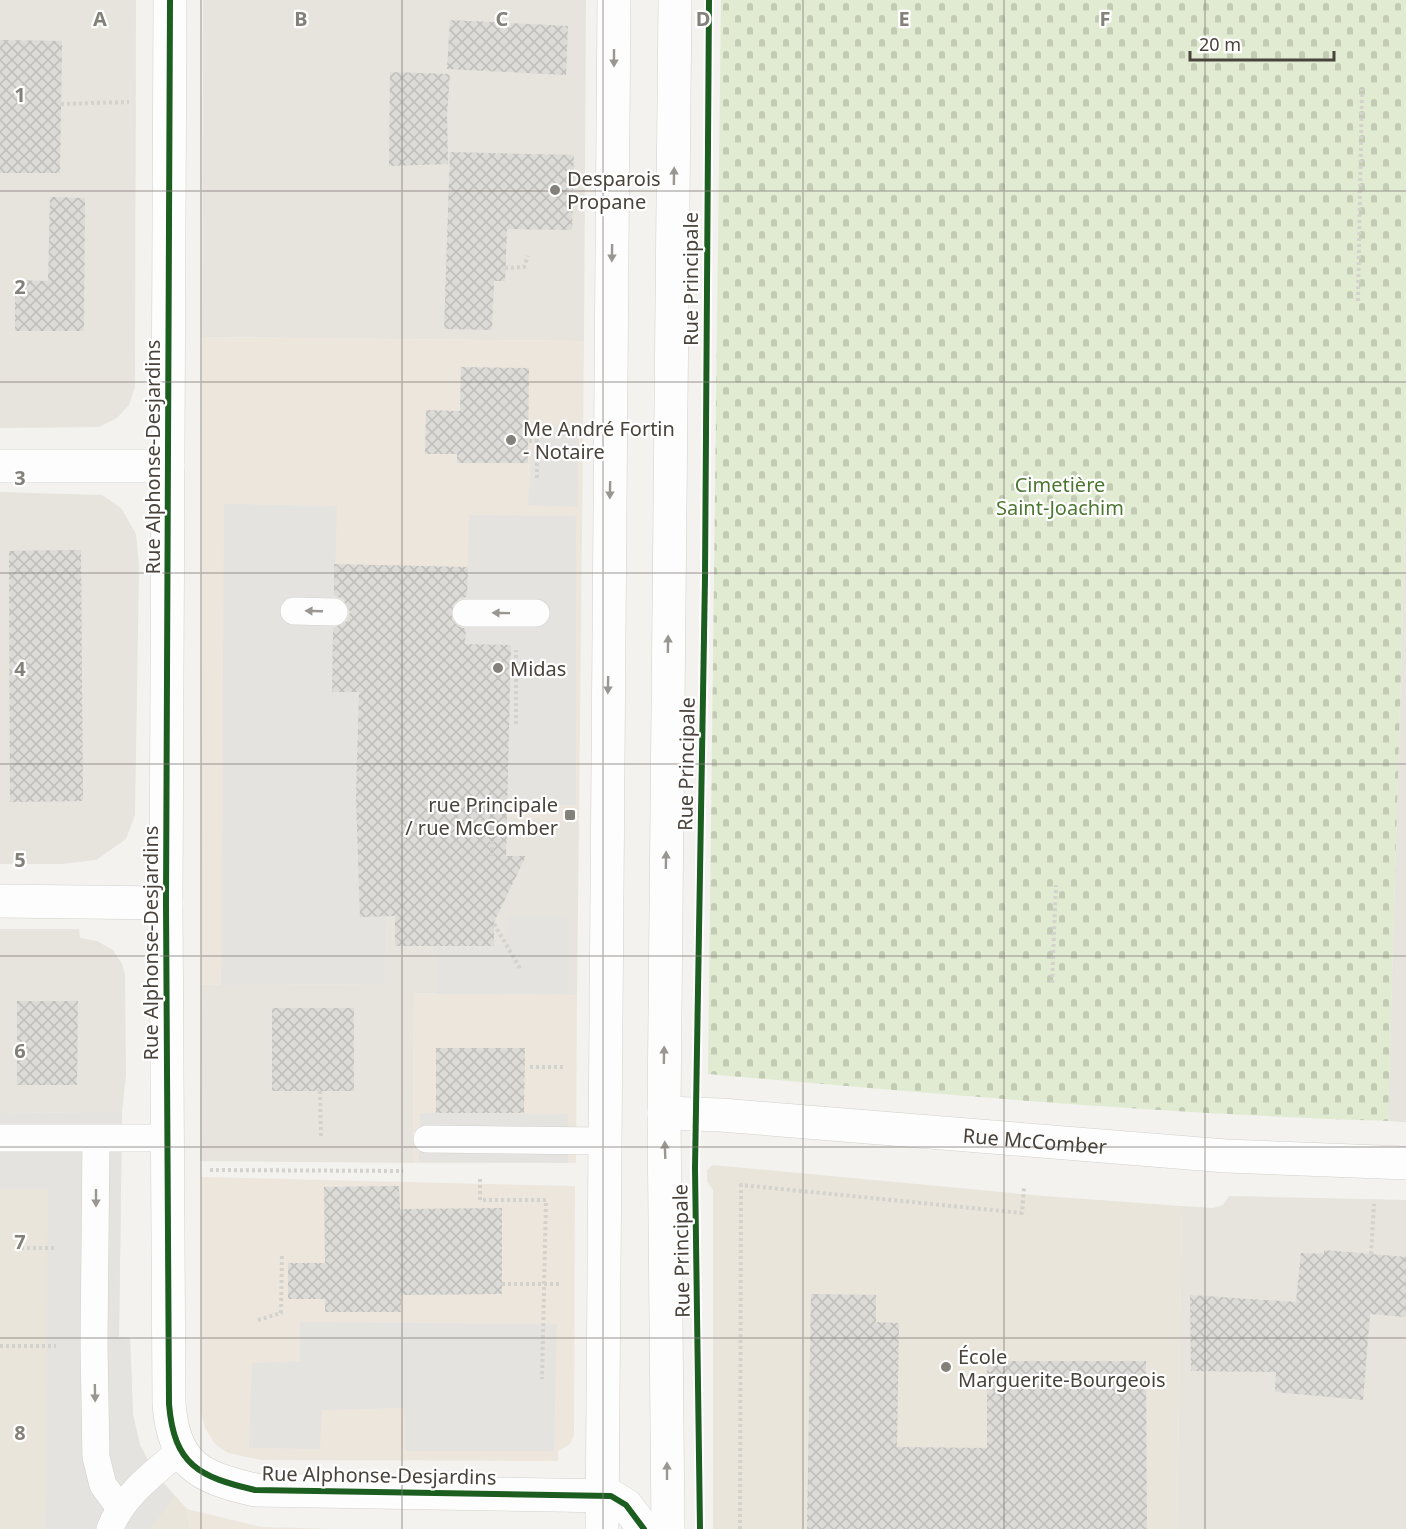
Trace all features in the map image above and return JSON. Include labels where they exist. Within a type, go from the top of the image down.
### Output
[{"type":"street","name":"Rue Alphonse-Desjardins","points":[[170,0],[166,903],[171,1425],[180,1451],[202,1473],[255,1490],[602,1496]]},
{"type":"street","points":[[602,1529],[603,1141],[614,0]]},
{"type":"street","name":"Rue Principale","points":[[668,1529],[664,1113],[675,0]]},
{"type":"street","points":[[0,466],[168,466]]},
{"type":"street","points":[[0,901],[166,903]]},
{"type":"street","name":"Rue McComber","points":[[664,1113],[1238,1157],[1406,1163]]},
{"type":"street","points":[[602,1496],[618,1499],[626,1504],[644,1529]]},
{"type":"lane","points":[[294,611],[334,612]]},
{"type":"lane","points":[[466,612],[536,613]]},
{"type":"lane","points":[[0,1138],[167,1138]]},
{"type":"lane","points":[[96,1139],[94,1346],[96,1457],[115,1519]]},
{"type":"lane","points":[[427,1139],[603,1141]]},
{"type":"lane","points":[[115,1519],[154,1473],[180,1451]]},
{"type":"path","points":[[1358,301],[1362,88]]},
{"type":"path","points":[[61,104],[170,101]]},
{"type":"path","points":[[505,268],[524,267],[528,256]]},
{"type":"path","points":[[529,441],[537,441],[537,481]]},
{"type":"path","points":[[516,724],[517,645]]},
{"type":"path","points":[[510,668],[516,669]]},
{"type":"path","points":[[492,834],[492,856]]},
{"type":"path","points":[[1052,983],[1056,885]]},
{"type":"path","points":[[494,924],[521,970]]},
{"type":"path","points":[[531,1067],[572,1066]]},
{"type":"path","points":[[320,1091],[321,1138]]},
{"type":"path","points":[[203,1170],[411,1171]]},
{"type":"path","points":[[480,1172],[480,1200],[546,1200],[542,1379]]},
{"type":"path","points":[[740,1529],[741,1185],[1022,1213],[1024,1188]]},
{"type":"path","points":[[1371,1254],[1374,1199]]},
{"type":"path","points":[[21,1248],[48,1248]]},
{"type":"path","points":[[258,1320],[281,1313],[282,1255]]},
{"type":"path","points":[[281,1281],[288,1281]]},
{"type":"path","points":[[502,1284],[544,1283]]},
{"type":"path","points":[[0,1346],[45,1346]]},
{"type":"shaded area","points":[[0,0],[136,0],[135,387],[129,405],[117,418],[99,427],[0,428]]},
{"type":"shaded area","points":[[203,0],[586,0],[584,341],[202,337]]},
{"type":"shaded area","points":[[202,337],[584,341],[579,821],[390,814],[385,984],[201,985]]},
{"type":"shaded area","points":[[578,426],[578,507],[528,505],[533,428]]},
{"type":"shaded area","points":[[0,492],[102,495],[121,508],[136,534],[139,566],[135,815],[126,839],[96,860],[61,864],[0,864]]},
{"type":"shaded area","points":[[1406,497],[1406,1122],[1388,1121]]},
{"type":"shaded area","points":[[224,504],[337,506],[332,691],[359,692],[356,813],[390,814],[385,984],[221,985]]},
{"type":"shaded area","points":[[469,515],[576,516],[576,805],[507,805],[511,645],[466,644]]},
{"type":"shaded area","points":[[506,816],[579,821],[577,995],[414,993],[413,1163],[200,1161],[201,985],[385,984],[390,827]]},
{"type":"shaded area","points":[[508,916],[567,916],[568,994],[436,994],[436,946],[506,945]]},
{"type":"shaded area","points":[[0,929],[79,929],[80,938],[97,941],[113,950],[125,974],[126,1075],[122,1112],[0,1113]]},
{"type":"shaded area","points":[[414,993],[577,995],[576,1163],[413,1163]]},
{"type":"shaded area","points":[[122,1112],[119,1337],[130,1338],[133,1415],[140,1445],[154,1472],[187,1509],[190,1529],[0,1529],[0,1113]]},
{"type":"shaded area","points":[[122,1112],[119,1337],[130,1338],[133,1415],[140,1445],[154,1472],[175,1497],[149,1529],[45,1529],[48,1189],[0,1189],[0,1113]]},
{"type":"shaded area","points":[[420,1113],[568,1114],[568,1163],[419,1162]]},
{"type":"shaded area","name":"École Marguerite-Bourgeois","points":[[713,1165],[1044,1196],[1182,1206],[1177,1529],[713,1529],[713,1190],[707,1181],[707,1170]]},
{"type":"shaded area","points":[[201,1177],[575,1186],[574,1435],[570,1444],[558,1451],[558,1461],[261,1460],[228,1453],[215,1444],[205,1428],[201,1412]]},
{"type":"shaded area","points":[[1229,1196],[1406,1200],[1406,1529],[1177,1529],[1182,1206],[1213,1208],[1223,1205]]},
{"type":"shaded area","points":[[300,1322],[557,1324],[554,1451],[405,1451],[404,1408],[322,1410],[320,1449],[249,1448],[252,1363],[300,1361]]},
{"type":"shaded area","points":[[187,1509],[261,1527],[339,1529],[190,1529]]},
{"type":"green space","name":"Cimetière Saint-Joachim","points":[[721,0],[1406,0],[1406,497],[1388,1121],[1218,1114],[963,1096],[708,1074]]},
{"type":"building","points":[[450,20],[568,26],[566,75],[447,69]]},
{"type":"building","points":[[0,40],[62,41],[60,173],[0,173]]},
{"type":"building","points":[[390,72],[450,74],[447,115],[448,164],[389,166]]},
{"type":"building","points":[[450,152],[574,155],[572,230],[507,229],[505,281],[494,281],[492,330],[444,329]]},
{"type":"building","points":[[50,197],[85,198],[84,331],[15,331],[15,280],[48,281]]},
{"type":"building","points":[[461,367],[529,368],[528,463],[457,463],[457,454],[425,454],[426,410],[460,411]]},
{"type":"building","points":[[81,550],[83,801],[10,802],[9,551]]},
{"type":"building","points":[[334,564],[468,567],[467,597],[459,599],[453,605],[452,620],[458,626],[466,629],[465,644],[511,645],[506,856],[526,856],[494,922],[494,946],[395,946],[395,916],[360,917],[356,797],[359,692],[332,692],[333,628],[347,621],[350,612],[343,599],[334,596]]},
{"type":"building","points":[[17,1001],[78,1001],[77,1085],[17,1085]]},
{"type":"building","points":[[272,1008],[354,1008],[354,1091],[272,1091]]},
{"type":"building","points":[[436,1048],[525,1048],[524,1113],[436,1113]]},
{"type":"building","points":[[399,1186],[400,1209],[502,1208],[502,1294],[401,1295],[401,1312],[325,1312],[325,1299],[288,1299],[288,1263],[325,1263],[324,1187]]},
{"type":"building","points":[[1324,1250],[1406,1257],[1406,1317],[1370,1314],[1363,1400],[1275,1392],[1276,1372],[1191,1371],[1190,1295],[1296,1302],[1301,1253],[1324,1254]]},
{"type":"building","points":[[811,1294],[876,1295],[876,1322],[899,1323],[897,1447],[987,1448],[987,1361],[1146,1361],[1147,1529],[807,1529]]},
{"type":"cycle path","points":[[170,0],[166,903],[169,1404],[172,1425],[184,1455],[193,1465],[219,1480],[255,1490],[611,1496],[626,1505],[644,1529]]},
{"type":"cycle path","points":[[700,1529],[695,1168],[705,577],[709,0]]},
{"type":"place","name":"Desparois Propane","points":[[555,190]]},
{"type":"place","name":"Me André Fortin - Notaire","points":[[511,440]]},
{"type":"place","name":"Midas","points":[[498,668]]},
{"type":"place","name":"rue Principale / rue McComber","points":[[570,815]]},
{"type":"place","name":"École Marguerite-Bourgeois","points":[[946,1367]]}]
